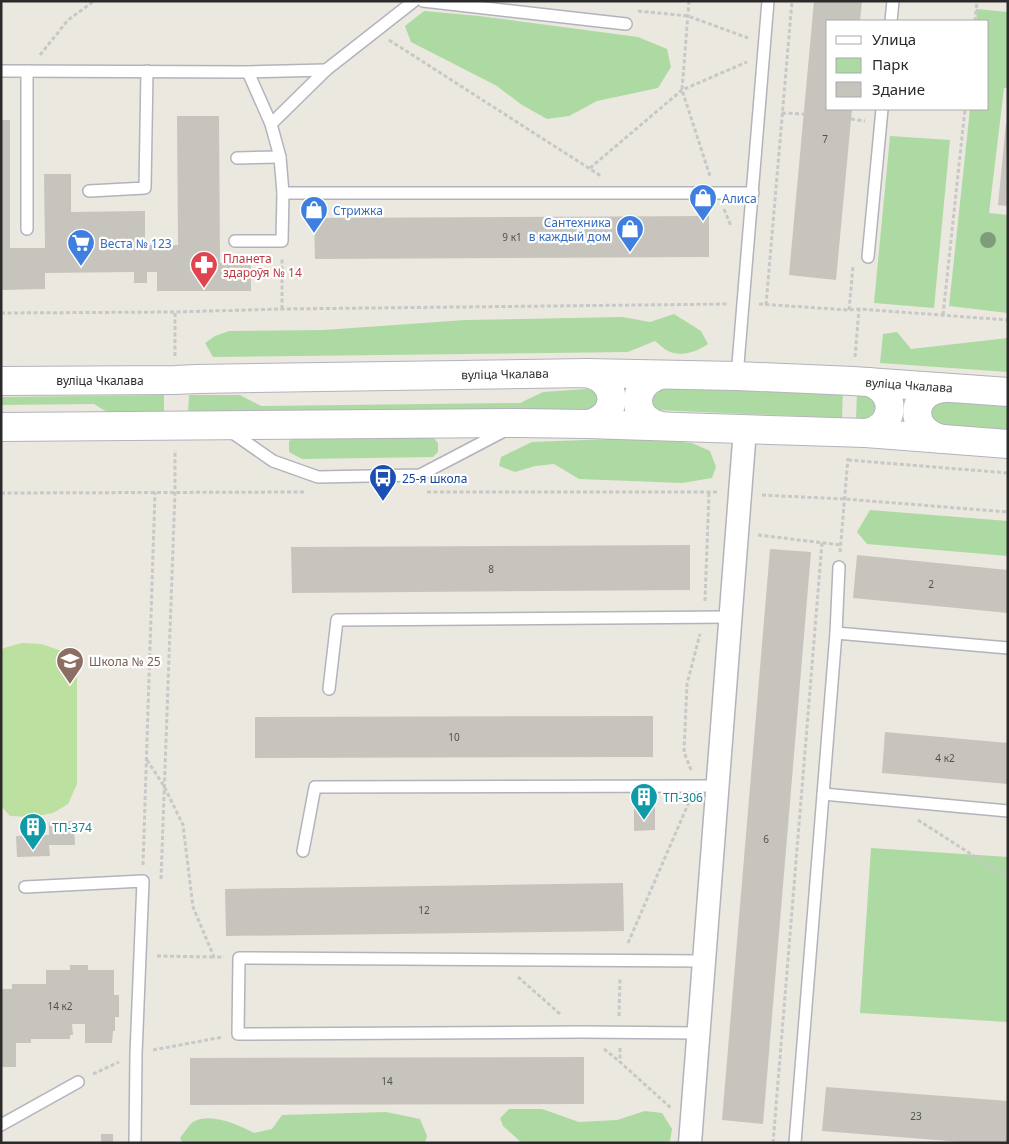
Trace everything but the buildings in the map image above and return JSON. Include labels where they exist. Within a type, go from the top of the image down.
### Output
[{"type":"main road","name":"вуліца Чкалава","points":[[1,381],[587,373],[737,376],[869,382],[1008,392]]},
{"type":"main road","points":[[587,373],[595,375],[607,384],[611,400],[606,414],[601,419],[588,424]]},
{"type":"main road","points":[[660,375],[652,377],[640,389],[638,406],[646,420],[661,426]]},
{"type":"main road","points":[[866,433],[880,428],[885,422],[890,409],[886,394],[876,384],[869,382]]},
{"type":"main road","points":[[942,439],[934,437],[920,426],[918,408],[925,395],[938,388],[945,388]]},
{"type":"main road","points":[[1,427],[588,424],[866,433],[1008,444]]},
{"type":"street","points":[[690,1143],[704,961],[707,786],[730,617],[745,429]]},
{"type":"lane","points":[[271,124],[326,70],[414,1]]},
{"type":"lane","points":[[423,1],[626,24]]},
{"type":"lane","points":[[737,376],[768,1]]},
{"type":"lane","points":[[891,20],[893,1]]},
{"type":"lane","points":[[1,71],[248,72],[326,70]]},
{"type":"lane","points":[[27,71],[27,229]]},
{"type":"lane","points":[[89,191],[145,188],[147,71]]},
{"type":"lane","points":[[236,241],[282,241],[283,193],[280,157],[271,124],[248,72]]},
{"type":"lane","points":[[868,256],[882,110]]},
{"type":"lane","points":[[237,158],[280,157]]},
{"type":"lane","points":[[283,193],[753,193]]},
{"type":"lane","points":[[220,425],[273,461],[318,477],[420,475],[518,423]]},
{"type":"lane","points":[[795,1143],[836,633],[839,567]]},
{"type":"lane","points":[[329,689],[337,620],[730,617]]},
{"type":"lane","points":[[836,633],[1008,648]]},
{"type":"lane","points":[[303,851],[315,787],[707,786]]},
{"type":"lane","points":[[823,794],[1008,811]]},
{"type":"lane","points":[[25,887],[143,881],[136,1054],[135,1143]]},
{"type":"lane","points":[[698,1033],[238,1034],[239,958],[704,961]]},
{"type":"lane","points":[[1,1125],[78,1082]]},
{"type":"path","points":[[27,71],[68,20],[94,1]]},
{"type":"path","points":[[689,1],[682,90],[716,194],[732,228]]},
{"type":"path","points":[[766,304],[792,1]]},
{"type":"path","points":[[975,20],[978,1]]},
{"type":"path","points":[[688,16],[765,49]]},
{"type":"path","points":[[376,32],[590,168],[626,193]]},
{"type":"path","points":[[590,168],[682,90],[765,49]]},
{"type":"path","points":[[943,315],[965,110]]},
{"type":"path","points":[[782,113],[804,114]]},
{"type":"path","points":[[851,119],[868,121]]},
{"type":"path","points":[[282,241],[282,309]]},
{"type":"path","points":[[1,313],[766,304],[1008,320]]},
{"type":"path","points":[[854,358],[859,309]]},
{"type":"path","points":[[174,364],[175,312]]},
{"type":"path","points":[[161,886],[175,492],[175,442]]},
{"type":"path","points":[[842,536],[848,454]]},
{"type":"path","points":[[848,460],[1008,473]]},
{"type":"path","points":[[143,881],[155,491]]},
{"type":"path","points":[[1,493],[155,491],[314,492]]},
{"type":"path","points":[[422,492],[710,492],[845,499],[1008,512]]},
{"type":"path","points":[[620,1062],[620,961],[707,786],[684,752],[684,742],[687,684],[704,617],[710,492]]},
{"type":"path","points":[[765,536],[841,545]]},
{"type":"path","points":[[773,1143],[822,543]]},
{"type":"path","points":[[147,759],[164,786],[183,825],[193,907],[214,957]]},
{"type":"path","points":[[886,800],[1008,878]]},
{"type":"path","points":[[140,955],[239,958]]},
{"type":"path","points":[[158,956],[158,965]]},
{"type":"path","points":[[78,1082],[136,1054],[238,1034]]},
{"type":"path","points":[[155,1041],[155,1050]]},
{"type":"green space","points":[[976,9],[1008,12],[1008,88],[1004,88],[989,213],[1008,215],[1008,313],[949,306],[970,110],[989,110],[989,20],[977,20]]},
{"type":"green space","points":[[424,11],[479,16],[638,37],[667,49],[671,67],[658,88],[597,101],[569,116],[547,119],[522,105],[497,86],[411,42],[405,26]]},
{"type":"green space","points":[[890,136],[950,140],[934,308],[874,303]]},
{"type":"green space","points":[[674,314],[701,331],[708,344],[683,354],[668,351],[655,341],[628,352],[213,357],[205,343],[215,336],[229,331],[324,330],[465,320],[622,317],[650,322]]},
{"type":"green space","points":[[897,332],[911,349],[1008,338],[1008,372],[880,363],[883,334]]},
{"type":"green space","points":[[654,386],[843,392],[842,418],[655,410],[647,404]]},
{"type":"green space","points":[[596,390],[601,399],[599,407],[589,411],[188,413],[189,395],[240,395],[261,406],[520,403],[543,392]]},
{"type":"green space","points":[[857,393],[871,394],[880,406],[872,419],[856,419]]},
{"type":"green space","points":[[164,395],[164,416],[115,417],[94,404],[1,405],[1,397]]},
{"type":"green space","points":[[931,401],[1008,402],[1008,430],[942,425],[931,420]]},
{"type":"green space","points":[[298,436],[433,437],[438,443],[438,452],[433,457],[302,459],[289,452],[289,441]]},
{"type":"green space","points":[[639,438],[692,443],[710,451],[716,467],[712,478],[682,483],[579,479],[554,464],[535,466],[515,472],[499,466],[501,457],[532,442]]},
{"type":"green space","points":[[870,510],[1008,521],[1008,556],[867,544],[857,532]]},
{"type":"green space","points":[[22,643],[41,644],[68,653],[77,673],[77,784],[68,804],[53,813],[32,817],[10,816],[1,806],[1,651],[4,648]]},
{"type":"green space","points":[[871,848],[1008,857],[1008,1022],[860,1013]]},
{"type":"green space","points":[[509,1109],[542,1109],[579,1122],[617,1120],[645,1111],[662,1113],[672,1129],[670,1141],[660,1143],[522,1143],[503,1126],[500,1118]]},
{"type":"green space","points":[[386,1112],[420,1119],[427,1136],[425,1143],[183,1143],[180,1138],[191,1123],[200,1119],[208,1118],[224,1121],[254,1133],[272,1129],[282,1115]]},
{"type":"place","name":"Алиса","points":[[703,222]]},
{"type":"place","name":"Стрижка","points":[[314,234]]},
{"type":"place","name":"Сантехника в каждый дом","points":[[630,253]]},
{"type":"place","name":"Веста № 123","points":[[81,267]]},
{"type":"place","name":"Планета здароўя № 14","points":[[204,289]]},
{"type":"place","name":"25-я школа","points":[[383,502]]},
{"type":"place","name":"Школа № 25","points":[[70,685]]},
{"type":"place","name":"ТП-306","points":[[644,821]]},
{"type":"place","name":"ТП-374","points":[[33,851]]}]
